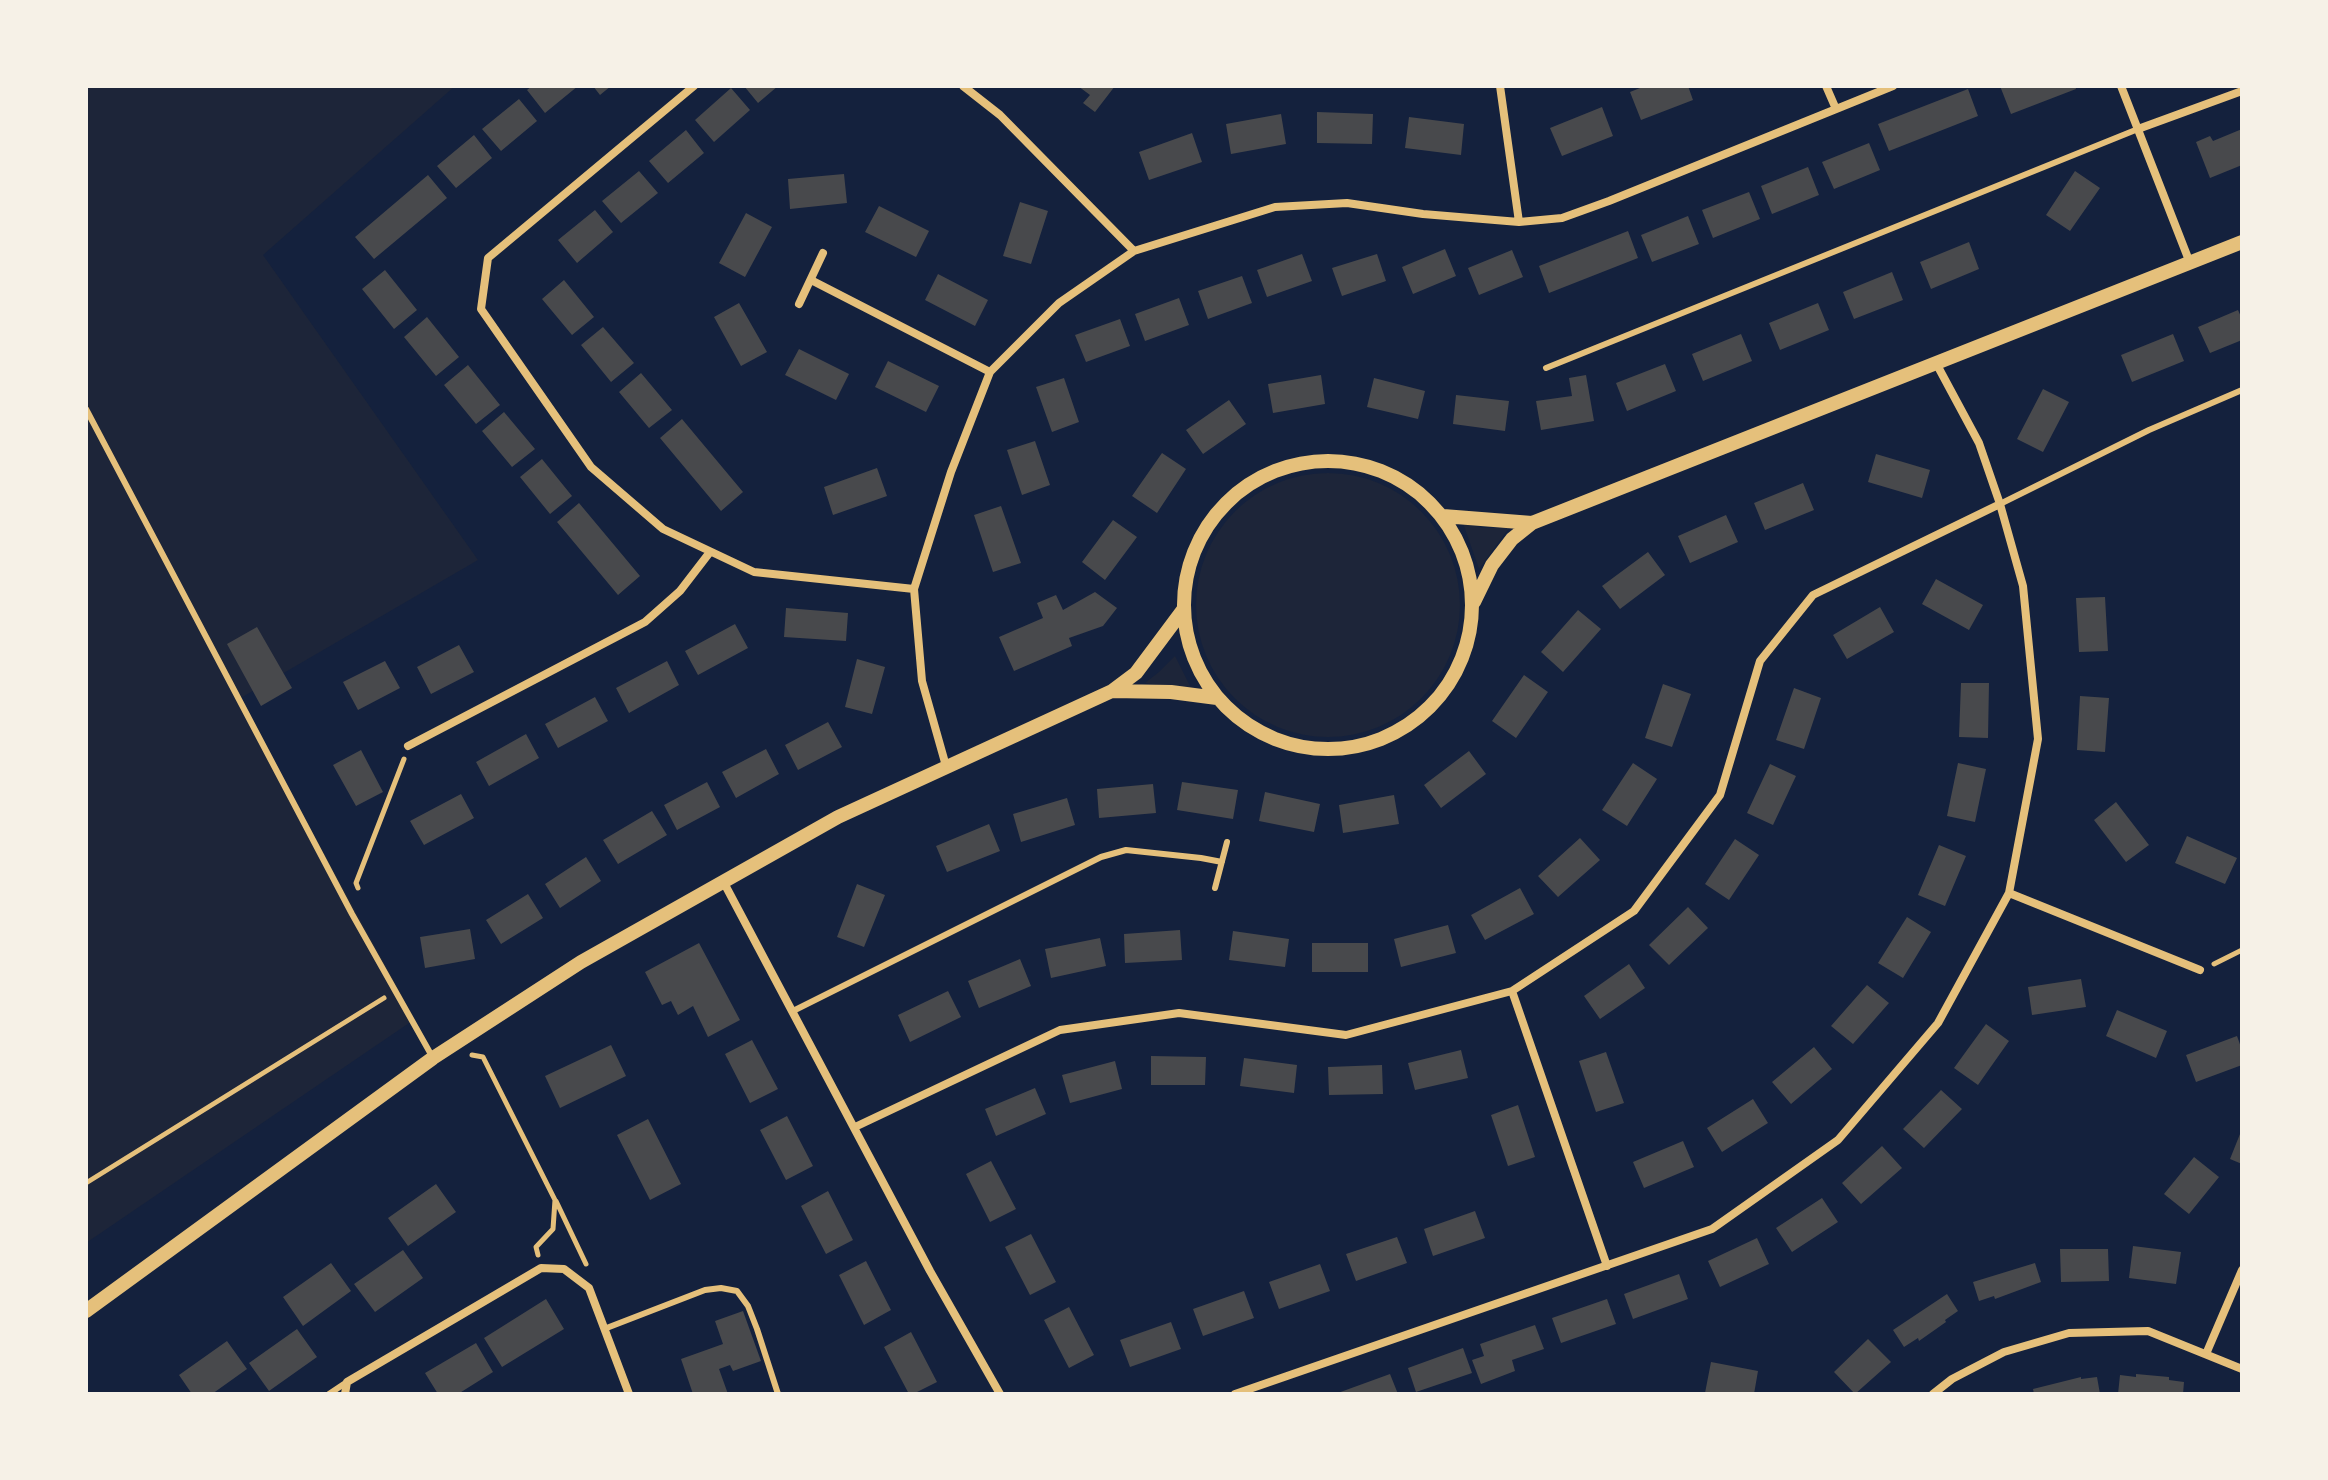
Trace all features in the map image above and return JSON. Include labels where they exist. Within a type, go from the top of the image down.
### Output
[{"type":"street","points":[[694,86],[488,258],[481,309],[591,467],[663,529],[754,572],[914,589]]},
{"type":"street","points":[[963,86],[1000,115],[1134,251]]},
{"type":"street","points":[[1500,86],[1519,222]]},
{"type":"street","points":[[1826,86],[1836,109]]},
{"type":"street","points":[[946,766],[922,681],[914,589],[951,472],[990,372],[1059,303],[1134,251],[1275,207],[1347,203],[1423,214],[1519,222],[1562,218],[1893,86]]},
{"type":"street","points":[[2121,86],[2190,263]]},
{"type":"street","points":[[2138,129],[2242,91]]},
{"type":"street","points":[[1474,602],[1465,557],[1443,516],[1409,485],[1367,465],[1321,461],[1289,466],[1259,478],[1233,497],[1211,520],[1195,548],[1186,578],[1183,610],[1188,642],[1199,672],[1217,698],[1240,720],[1281,742],[1326,751],[1372,744],[1414,723],[1447,690],[1467,648],[1474,602],[1492,565],[1512,539],[1532,523],[2242,242]]},
{"type":"street","points":[[799,304],[823,253]]},
{"type":"street","points":[[811,280],[990,372]]},
{"type":"street","points":[[1235,1394],[1712,1229],[1838,1140],[1938,1023],[2009,893],[2038,739],[2023,586],[1979,443],[1936,363]]},
{"type":"street","points":[[855,1127],[1060,1030],[1179,1013],[1346,1035],[1512,991],[1634,911],[1720,795],[1760,661],[1813,595],[2000,504]]},
{"type":"street","points":[[1443,516],[1532,523]]},
{"type":"street","points":[[408,746],[645,622],[680,591],[710,552]]},
{"type":"street","points":[[86,1311],[433,1058],[581,962],[838,817],[1112,691],[1142,667],[1183,610]]},
{"type":"street","points":[[1112,691],[1171,692],[1217,698]]},
{"type":"street","points":[[723,881],[930,1271],[1000,1394]]},
{"type":"street","points":[[2009,893],[2200,970]]},
{"type":"street","points":[[1512,991],[1607,1266]]},
{"type":"street","points":[[345,1394],[347,1382],[541,1268],[564,1269],[589,1288],[629,1394]]},
{"type":"street","points":[[2206,1354],[2242,1270]]},
{"type":"street","points":[[1933,1394],[1952,1379],[2004,1352],[2069,1333],[2148,1331],[2242,1369]]},
{"type":"lane","points":[[1546,368],[2138,129]]},
{"type":"lane","points":[[2000,504],[2149,430],[2242,390]]},
{"type":"lane","points":[[86,409],[352,914],[433,1058]]},
{"type":"lane","points":[[1215,888],[1227,842]]},
{"type":"lane","points":[[793,1011],[1101,857],[1126,850],[1222,862]]},
{"type":"lane","points":[[604,1329],[705,1290],[721,1288],[737,1291],[748,1306],[778,1394]]},
{"type":"lane","points":[[329,1394],[347,1382]]},
{"type":"path","points":[[363,896],[356,883],[408,746]]},
{"type":"path","points":[[2200,970],[2242,950]]},
{"type":"path","points":[[86,1183],[395,991]]},
{"type":"path","points":[[449,1050],[483,1057],[586,1261],[589,1288]]},
{"type":"path","points":[[541,1268],[536,1247],[553,1229],[555,1200]]},
{"type":"shaded area","points":[[86,86],[455,86],[263,255],[478,560],[239,699],[415,1019],[86,1243]]},
{"type":"shaded area","points":[[1328,473],[1378,483],[1421,512],[1450,555],[1460,605],[1450,655],[1421,698],[1378,727],[1328,737],[1278,727],[1235,698],[1206,655],[1196,605],[1206,555],[1235,512],[1278,483]]},
{"type":"shaded area","points":[[1463,523],[1483,528],[1509,528],[1479,569]]},
{"type":"shaded area","points":[[1175,656],[1192,690],[1145,683],[1159,672]]},
{"type":"building","points":[[532,86],[578,86],[545,113],[527,90]]},
{"type":"building","points":[[593,86],[611,86],[600,95]]},
{"type":"building","points":[[744,86],[778,86],[758,103]]},
{"type":"building","points":[[1078,86],[1115,86],[1095,112],[1083,103],[1090,95]]},
{"type":"building","points":[[1645,86],[1688,86],[1693,100],[1641,120],[1630,92]]},
{"type":"building","points":[[2000,86],[2075,86],[2076,89],[2011,114]]},
{"type":"building","points":[[731,88],[750,110],[714,142],[695,120]]},
{"type":"building","points":[[1968,89],[1978,116],[1889,151],[1878,124]]},
{"type":"building","points":[[519,99],[537,121],[501,151],[482,129]]},
{"type":"building","points":[[1602,107],[1613,136],[1562,156],[1550,128]]},
{"type":"building","points":[[1317,112],[1373,114],[1372,144],[1317,143]]},
{"type":"building","points":[[1281,114],[1286,144],[1231,154],[1226,124]]},
{"type":"building","points":[[1409,117],[1464,124],[1461,155],[1405,148]]},
{"type":"building","points":[[2242,129],[2242,165],[2210,178],[2196,142],[2210,136],[2213,141]]},
{"type":"building","points":[[686,130],[704,153],[668,183],[649,161]]},
{"type":"building","points":[[1192,133],[1202,162],[1149,180],[1139,152]]},
{"type":"building","points":[[474,135],[492,158],[456,188],[437,166]]},
{"type":"building","points":[[1869,143],[1880,170],[1834,189],[1822,162]]},
{"type":"building","points":[[1808,167],[1819,195],[1772,214],[1761,186]]},
{"type":"building","points":[[639,171],[658,193],[621,223],[602,201]]},
{"type":"building","points":[[2075,171],[2100,188],[2070,231],[2046,215]]},
{"type":"building","points":[[844,174],[847,203],[790,209],[788,179]]},
{"type":"building","points":[[428,175],[447,198],[374,259],[355,237]]},
{"type":"building","points":[[1749,192],[1760,219],[1713,238],[1702,210]]},
{"type":"building","points":[[1020,202],[1048,211],[1031,264],[1003,256]]},
{"type":"building","points":[[879,206],[929,231],[916,257],[865,232]]},
{"type":"building","points":[[595,210],[613,232],[577,263],[558,240]]},
{"type":"building","points":[[746,213],[772,227],[745,277],[719,263]]},
{"type":"building","points":[[1688,216],[1699,244],[1652,262],[1641,235]]},
{"type":"building","points":[[1628,231],[1638,258],[1549,293],[1539,266]]},
{"type":"building","points":[[1969,242],[1979,269],[1931,289],[1920,262]]},
{"type":"building","points":[[1445,249],[1456,276],[1413,294],[1402,267]]},
{"type":"building","points":[[1512,250],[1523,277],[1479,295],[1468,268]]},
{"type":"building","points":[[1302,254],[1312,281],[1267,297],[1257,270]]},
{"type":"building","points":[[1377,254],[1386,281],[1342,296],[1332,268]]},
{"type":"building","points":[[385,270],[417,310],[394,329],[362,289]]},
{"type":"building","points":[[1892,272],[1903,300],[1854,319],[1843,292]]},
{"type":"building","points":[[938,274],[988,300],[975,326],[925,300]]},
{"type":"building","points":[[1242,276],[1252,303],[1208,319],[1198,291]]},
{"type":"building","points":[[564,280],[594,317],[572,335],[542,299]]},
{"type":"building","points":[[1179,298],[1189,325],[1145,341],[1135,314]]},
{"type":"building","points":[[739,303],[767,352],[741,366],[714,317]]},
{"type":"building","points":[[1818,303],[1829,330],[1780,350],[1769,323]]},
{"type":"building","points":[[2238,310],[2242,319],[2242,340],[2210,353],[2198,327]]},
{"type":"building","points":[[427,317],[459,357],[436,376],[404,337]]},
{"type":"building","points":[[1120,319],[1130,346],[1086,362],[1075,335]]},
{"type":"building","points":[[603,327],[634,363],[611,382],[581,345]]},
{"type":"building","points":[[1741,334],[1752,361],[1703,381],[1692,354]]},
{"type":"building","points":[[2173,334],[2184,361],[2132,382],[2121,355]]},
{"type":"building","points":[[799,349],[849,374],[836,400],[785,375]]},
{"type":"building","points":[[888,361],[939,386],[926,412],[875,387]]},
{"type":"building","points":[[1665,364],[1676,391],[1627,411],[1616,383]]},
{"type":"building","points":[[468,365],[500,405],[476,424],[444,385]]},
{"type":"building","points":[[641,373],[672,410],[649,428],[619,392]]},
{"type":"building","points":[[1321,375],[1325,404],[1273,413],[1268,384]]},
{"type":"building","points":[[1586,375],[1594,421],[1541,430],[1536,401],[1572,396],[1569,378]]},
{"type":"building","points":[[1064,378],[1079,422],[1052,432],[1036,387]]},
{"type":"building","points":[[1374,378],[1425,391],[1418,419],[1367,407]]},
{"type":"building","points":[[2043,389],[2069,402],[2043,452],[2017,439]]},
{"type":"building","points":[[1456,395],[1509,401],[1505,431],[1453,424]]},
{"type":"building","points":[[1229,400],[1246,424],[1203,454],[1186,430]]},
{"type":"building","points":[[504,412],[535,449],[512,467],[482,431]]},
{"type":"building","points":[[682,419],[743,492],[721,511],[660,438]]},
{"type":"building","points":[[1035,441],[1050,485],[1022,495],[1007,450]]},
{"type":"building","points":[[1162,453],[1186,469],[1157,513],[1132,496]]},
{"type":"building","points":[[1876,454],[1930,470],[1922,498],[1868,482]]},
{"type":"building","points":[[542,459],[572,496],[550,514],[520,477]]},
{"type":"building","points":[[877,468],[887,496],[833,515],[824,487]]},
{"type":"building","points":[[1803,483],[1814,510],[1765,530],[1754,503]]},
{"type":"building","points":[[579,503],[640,576],[618,595],[557,522]]},
{"type":"building","points":[[1001,506],[1021,563],[993,572],[974,515]]},
{"type":"building","points":[[1726,515],[1738,542],[1690,563],[1678,536]]},
{"type":"building","points":[[1113,520],[1137,537],[1105,580],[1082,562]]},
{"type":"building","points":[[1648,552],[1665,575],[1620,609],[1602,586]]},
{"type":"building","points":[[1936,579],[1983,605],[1969,630],[1922,604]]},
{"type":"building","points":[[1095,592],[1117,608],[1103,626],[1069,638],[1072,646],[1014,671],[999,637],[1043,618],[1037,603],[1056,595],[1063,610]]},
{"type":"building","points":[[2105,597],[2108,651],[2079,652],[2076,598]]},
{"type":"building","points":[[1880,607],[1894,632],[1847,659],[1833,635]]},
{"type":"building","points":[[786,608],[848,613],[846,641],[784,637]]},
{"type":"building","points":[[1578,610],[1601,629],[1563,672],[1541,652]]},
{"type":"building","points":[[735,624],[748,648],[698,675],[685,651]]},
{"type":"building","points":[[257,627],[292,688],[261,706],[227,644]]},
{"type":"building","points":[[459,645],[474,672],[431,694],[417,667]]},
{"type":"building","points":[[857,659],[885,667],[872,714],[845,707]]},
{"type":"building","points":[[385,661],[400,688],[358,710],[343,682]]},
{"type":"building","points":[[667,661],[679,685],[629,713],[616,688]]},
{"type":"building","points":[[1524,675],[1548,692],[1516,738],[1492,721]]},
{"type":"building","points":[[1961,683],[1989,683],[1988,738],[1959,737]]},
{"type":"building","points":[[1663,684],[1691,694],[1672,747],[1645,738]]},
{"type":"building","points":[[1794,688],[1821,698],[1804,749],[1776,740]]},
{"type":"building","points":[[2080,696],[2109,698],[2105,752],[2077,750]]},
{"type":"building","points":[[595,697],[608,721],[558,748],[545,724]]},
{"type":"building","points":[[828,722],[842,747],[798,770],[785,745]]},
{"type":"building","points":[[526,734],[539,758],[489,786],[476,762]]},
{"type":"building","points":[[766,749],[779,774],[736,798],[722,772]]},
{"type":"building","points":[[361,750],[383,792],[356,806],[333,765]]},
{"type":"building","points":[[1469,751],[1486,774],[1441,808],[1424,785]]},
{"type":"building","points":[[1633,763],[1657,779],[1627,826],[1602,810]]},
{"type":"building","points":[[1958,763],[1986,769],[1975,822],[1947,816]]},
{"type":"building","points":[[1770,764],[1796,776],[1773,825],[1747,813]]},
{"type":"building","points":[[707,782],[720,807],[677,830],[664,805]]},
{"type":"building","points":[[1182,782],[1238,790],[1233,819],[1177,810]]},
{"type":"building","points":[[1153,784],[1156,813],[1099,818],[1097,789]]},
{"type":"building","points":[[1265,792],[1320,804],[1314,832],[1259,821]]},
{"type":"building","points":[[461,794],[474,818],[424,845],[410,821]]},
{"type":"building","points":[[1394,795],[1399,824],[1343,833],[1339,805]]},
{"type":"building","points":[[1067,798],[1075,825],[1021,842],[1013,814]]},
{"type":"building","points":[[2116,802],[2149,845],[2126,862],[2094,820]]},
{"type":"building","points":[[652,811],[667,835],[618,864],[603,840]]},
{"type":"building","points":[[989,824],[1000,851],[947,872],[936,846]]},
{"type":"building","points":[[2187,836],[2237,858],[2225,884],[2175,863]]},
{"type":"building","points":[[1580,838],[1600,860],[1558,897],[1538,876]]},
{"type":"building","points":[[1735,839],[1759,855],[1729,900],[1705,884]]},
{"type":"building","points":[[1939,845],[1966,856],[1945,906],[1918,895]]},
{"type":"building","points":[[586,857],[601,881],[560,908],[545,884]]},
{"type":"building","points":[[857,884],[885,895],[864,947],[837,937]]},
{"type":"building","points":[[1520,888],[1534,914],[1485,940],[1471,915]]},
{"type":"building","points":[[528,894],[543,918],[501,944],[486,920]]},
{"type":"building","points":[[1688,907],[1708,928],[1669,965],[1649,945]]},
{"type":"building","points":[[1907,917],[1931,932],[1903,978],[1878,963]]},
{"type":"building","points":[[1448,925],[1456,953],[1401,967],[1394,939]]},
{"type":"building","points":[[470,929],[475,959],[425,968],[420,937]]},
{"type":"building","points":[[1180,930],[1182,960],[1125,963],[1124,934]]},
{"type":"building","points":[[1233,931],[1289,939],[1285,967],[1229,960]]},
{"type":"building","points":[[1100,938],[1106,966],[1051,978],[1045,949]]},
{"type":"building","points":[[699,943],[740,1020],[708,1037],[693,1006],[678,1015],[671,1001],[662,1005],[645,972]]},
{"type":"building","points":[[1312,943],[1368,943],[1368,972],[1312,972]]},
{"type":"building","points":[[1020,959],[1031,986],[979,1008],[968,981]]},
{"type":"building","points":[[1629,964],[1645,988],[1600,1019],[1584,996]]},
{"type":"building","points":[[2081,979],[2086,1007],[2032,1015],[2028,987]]},
{"type":"building","points":[[1867,985],[1889,1003],[1853,1044],[1831,1026]]},
{"type":"building","points":[[948,991],[961,1017],[910,1042],[898,1015]]},
{"type":"building","points":[[2117,1010],[2167,1031],[2156,1058],[2106,1036]]},
{"type":"building","points":[[1986,1024],[2009,1041],[1978,1085],[1954,1068]]},
{"type":"building","points":[[2237,1036],[2242,1050],[2242,1065],[2196,1082],[2186,1055]]},
{"type":"building","points":[[752,1040],[778,1089],[750,1103],[725,1054]]},
{"type":"building","points":[[611,1045],[626,1076],[560,1108],[545,1076]]},
{"type":"building","points":[[1814,1047],[1832,1069],[1791,1104],[1772,1082]]},
{"type":"building","points":[[1461,1050],[1468,1078],[1415,1090],[1408,1063]]},
{"type":"building","points":[[1606,1052],[1624,1103],[1596,1112],[1579,1061]]},
{"type":"building","points":[[1151,1056],[1206,1057],[1205,1085],[1151,1085]]},
{"type":"building","points":[[1244,1058],[1297,1065],[1294,1093],[1240,1086]]},
{"type":"building","points":[[1115,1061],[1122,1089],[1070,1103],[1062,1075]]},
{"type":"building","points":[[1382,1065],[1383,1094],[1329,1095],[1328,1067]]},
{"type":"building","points":[[1035,1088],[1046,1114],[996,1136],[985,1109]]},
{"type":"building","points":[[1941,1090],[1962,1109],[1924,1148],[1903,1129]]},
{"type":"building","points":[[1753,1099],[1768,1123],[1722,1152],[1707,1128]]},
{"type":"building","points":[[1518,1105],[1535,1157],[1508,1166],[1491,1115]]},
{"type":"building","points":[[787,1116],[813,1166],[786,1180],[760,1130]]},
{"type":"building","points":[[648,1119],[681,1184],[650,1200],[617,1135]]},
{"type":"building","points":[[2242,1129],[2242,1164],[2230,1159]]},
{"type":"building","points":[[1683,1141],[1694,1167],[1644,1188],[1633,1162]]},
{"type":"building","points":[[1882,1146],[1902,1168],[1861,1204],[1842,1183]]},
{"type":"building","points":[[2194,1157],[2219,1177],[2189,1214],[2164,1194]]},
{"type":"building","points":[[991,1161],[1016,1209],[990,1222],[966,1174]]},
{"type":"building","points":[[436,1184],[456,1212],[408,1246],[388,1218]]},
{"type":"building","points":[[828,1191],[853,1240],[826,1254],[801,1206]]},
{"type":"building","points":[[1822,1198],[1838,1222],[1792,1252],[1776,1228]]},
{"type":"building","points":[[1475,1211],[1485,1238],[1433,1256],[1424,1229]]},
{"type":"building","points":[[1031,1234],[1056,1282],[1030,1295],[1005,1247]]},
{"type":"building","points":[[1397,1237],[1407,1263],[1356,1281],[1346,1254]]},
{"type":"building","points":[[1757,1238],[1769,1264],[1720,1287],[1708,1261]]},
{"type":"building","points":[[2133,1246],[2181,1252],[2176,1284],[2129,1278]]},
{"type":"building","points":[[2060,1249],[2108,1249],[2109,1281],[2061,1282]]},
{"type":"building","points":[[403,1250],[423,1278],[375,1312],[354,1284]]},
{"type":"building","points":[[866,1261],[891,1310],[864,1325],[839,1275]]},
{"type":"building","points":[[331,1263],[351,1291],[303,1326],[283,1297]]},
{"type":"building","points":[[2035,1263],[2041,1282],[1995,1299],[1994,1296],[1979,1301],[1973,1282]]},
{"type":"building","points":[[1320,1264],[1330,1291],[1279,1309],[1269,1282]]},
{"type":"building","points":[[1679,1274],[1688,1299],[1633,1319],[1624,1294]]},
{"type":"building","points":[[1244,1291],[1254,1318],[1203,1336],[1193,1309]]},
{"type":"building","points":[[1947,1294],[1958,1311],[1919,1341],[1918,1338],[1904,1347],[1893,1330]]},
{"type":"building","points":[[546,1299],[564,1329],[502,1367],[484,1338]]},
{"type":"building","points":[[1607,1299],[1616,1324],[1561,1343],[1552,1318]]},
{"type":"building","points":[[1069,1307],[1094,1355],[1069,1368],[1044,1320]]},
{"type":"building","points":[[743,1311],[761,1361],[733,1371],[730,1365],[719,1369],[728,1394],[693,1394],[681,1359],[723,1344],[715,1321]]},
{"type":"building","points":[[1171,1322],[1181,1349],[1130,1367],[1120,1340]]},
{"type":"building","points":[[1535,1325],[1544,1349],[1512,1360],[1515,1371],[1481,1384],[1472,1360],[1484,1356],[1480,1344]]},
{"type":"building","points":[[297,1329],[317,1357],[269,1391],[249,1363]]},
{"type":"building","points":[[911,1332],[937,1382],[909,1394],[884,1347]]},
{"type":"building","points":[[1868,1339],[1891,1362],[1855,1394],[1834,1372]]},
{"type":"building","points":[[227,1341],[247,1369],[212,1394],[192,1394],[179,1375]]},
{"type":"building","points":[[476,1343],[493,1372],[458,1394],[438,1394],[425,1373]]},
{"type":"building","points":[[1463,1348],[1472,1373],[1416,1392],[1408,1368]]},
{"type":"building","points":[[1711,1362],[1758,1371],[1754,1394],[1705,1393]]},
{"type":"building","points":[[1390,1374],[1398,1394],[1335,1394]]},
{"type":"building","points":[[2136,1374],[2169,1377],[2169,1380],[2184,1382],[2183,1394],[2118,1394],[2120,1375],[2136,1377]]},
{"type":"building","points":[[2081,1377],[2097,1377],[2100,1394],[2034,1394],[2033,1389]]}]
